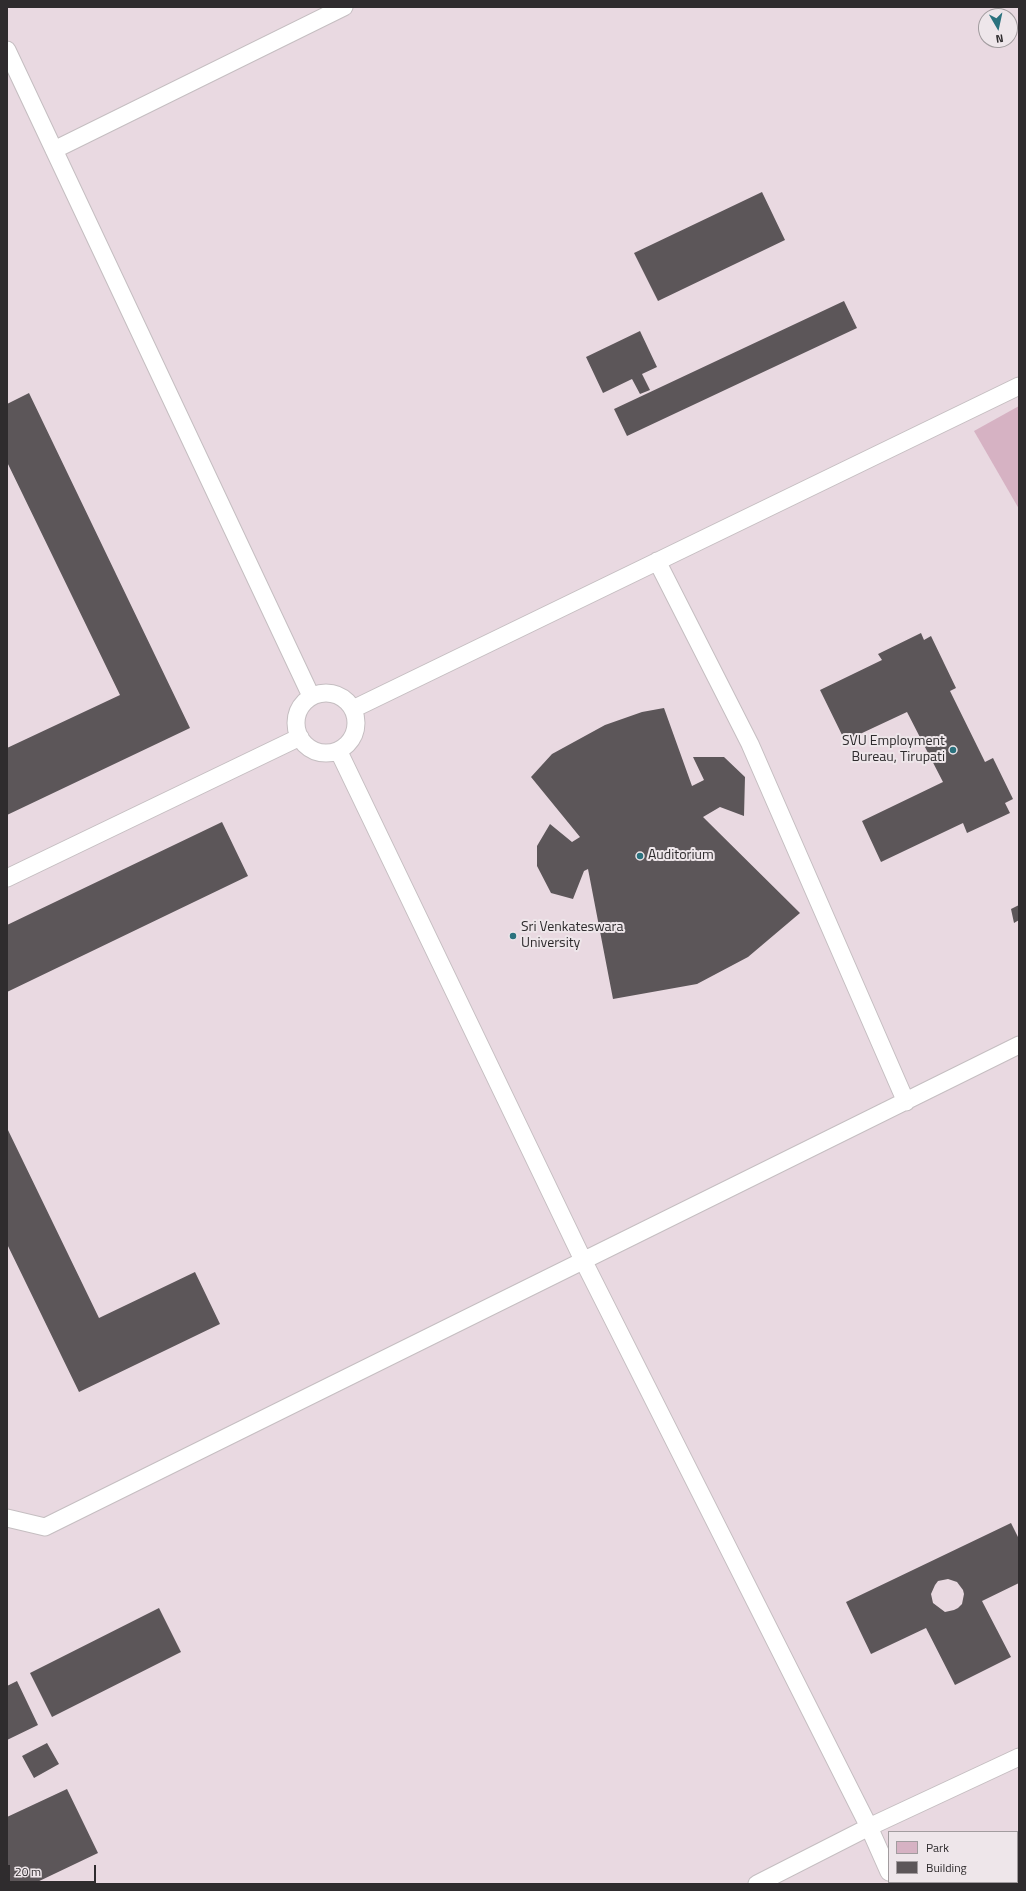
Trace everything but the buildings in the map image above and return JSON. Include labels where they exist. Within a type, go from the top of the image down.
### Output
[{"type":"lane","points":[[54,150],[344,7]]},
{"type":"lane","points":[[7,50],[311,696]]},
{"type":"lane","points":[[353,708],[1019,386]]},
{"type":"lane","points":[[657,561],[750,744],[906,1102]]},
{"type":"lane","points":[[333,694],[345,699],[353,708],[357,720],[356,733],[349,744],[339,752],[326,754],[314,752],[304,744],[300,737],[296,720],[300,708],[311,696],[333,694]]},
{"type":"lane","points":[[7,878],[300,737]]},
{"type":"lane","points":[[339,752],[584,1262],[869,1827],[888,1870]]},
{"type":"lane","points":[[7,1518],[45,1528],[1019,1045]]},
{"type":"lane","points":[[757,1884],[869,1827],[1019,1757]]},
{"type":"shaded area","name":"Sri Venkateswara University","points":[[7,7],[1019,7],[1019,1884],[7,1884]]},
{"type":"green space","points":[[1019,406],[1019,509],[974,431]]},
{"type":"place","name":"SVU Employment Bureau, Tirupati","points":[[953,750]]},
{"type":"place","name":"Auditorium","points":[[640,856]]},
{"type":"place","name":"Sri Venkateswara University","points":[[513,936]]}]
